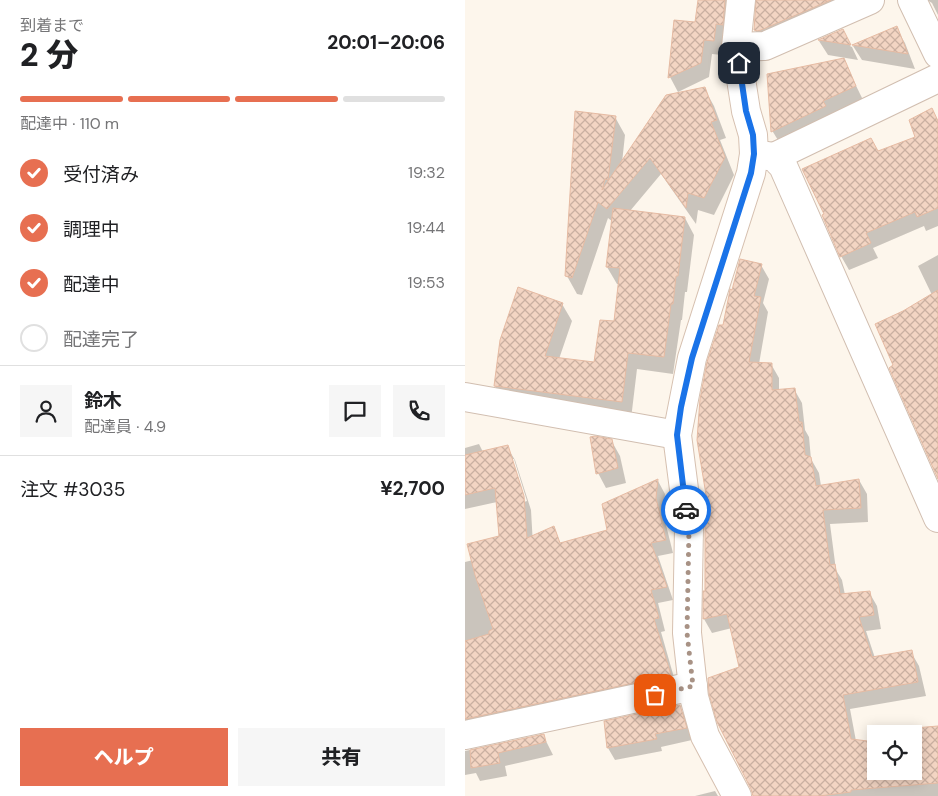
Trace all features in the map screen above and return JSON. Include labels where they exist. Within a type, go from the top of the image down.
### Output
[{"type":"street","points":[[741,0],[736,47],[746,111],[753,135],[764,156],[783,166],[938,518]]},
{"type":"street","points":[[736,47],[765,46],[870,0]]},
{"type":"street","points":[[912,0],[938,54]]},
{"type":"street","points":[[737,796],[705,736],[693,686],[687,633],[689,528],[677,435],[692,358],[751,173],[764,156],[938,78]]},
{"type":"street","points":[[465,397],[677,435]]},
{"type":"street","points":[[465,735],[693,686]]},
{"type":"building","points":[[698,0],[725,0],[723,25],[716,24],[714,41],[704,40],[701,63],[668,78],[674,20],[695,22]]},
{"type":"building","points":[[756,0],[831,0],[757,31],[754,30]]},
{"type":"building","points":[[897,26],[908,54],[852,45]]},
{"type":"building","points":[[843,29],[851,45],[818,40]]},
{"type":"building","points":[[844,58],[856,86],[823,101],[826,106],[771,132],[767,74]]},
{"type":"building","points":[[705,87],[717,120],[711,122],[725,157],[704,198],[688,193],[686,208],[650,158],[607,209],[598,202],[572,278],[565,276],[575,111],[616,116],[608,180],[605,179],[602,190],[666,95]]},
{"type":"building","points":[[932,108],[938,121],[938,208],[917,217],[915,212],[866,233],[871,243],[840,257],[822,215],[824,214],[802,169],[871,138],[878,151],[915,137],[909,120]]},
{"type":"building","points":[[613,208],[685,217],[678,276],[676,276],[673,304],[671,304],[664,357],[628,353],[622,402],[494,386],[500,340],[518,287],[563,303],[545,356],[594,362],[600,320],[614,321],[620,268],[606,267]]},
{"type":"building","points":[[740,259],[762,264],[754,296],[761,297],[749,362],[772,363],[772,390],[795,388],[799,422],[802,422],[805,455],[811,457],[816,486],[859,479],[861,508],[823,510],[830,565],[835,564],[840,594],[870,591],[874,615],[859,617],[872,657],[912,650],[918,682],[843,695],[851,739],[867,741],[867,780],[922,780],[922,727],[938,726],[938,783],[851,790],[851,792],[819,796],[753,796],[717,722],[709,694],[708,678],[739,667],[727,614],[703,619],[705,528],[702,508],[708,507],[697,440],[700,399],[707,362],[719,325],[723,325],[730,289],[732,290]]},
{"type":"building","points":[[938,290],[938,479],[889,368],[893,365],[875,324],[903,311]]},
{"type":"building","points":[[590,437],[612,439],[618,468],[596,474]]},
{"type":"building","points":[[508,445],[524,496],[527,538],[554,526],[560,543],[607,530],[602,504],[658,479],[656,498],[666,540],[651,543],[667,587],[651,590],[659,618],[654,619],[671,675],[465,719],[465,641],[489,634],[489,631],[493,629],[467,544],[499,536],[495,488],[465,495],[465,455]]},
{"type":"building","points":[[680,705],[687,728],[655,734],[657,739],[607,748],[604,721]]},
{"type":"building","points":[[544,734],[546,742],[498,753],[500,763],[471,768],[470,750]]},
{"type":"way so far","points":[[655,695],[693,686],[687,633],[689,528],[686,510]]},
{"type":"route","points":[[686,510],[677,435],[681,407],[692,358],[751,173],[754,154],[753,135],[746,111],[739,63]]}]
